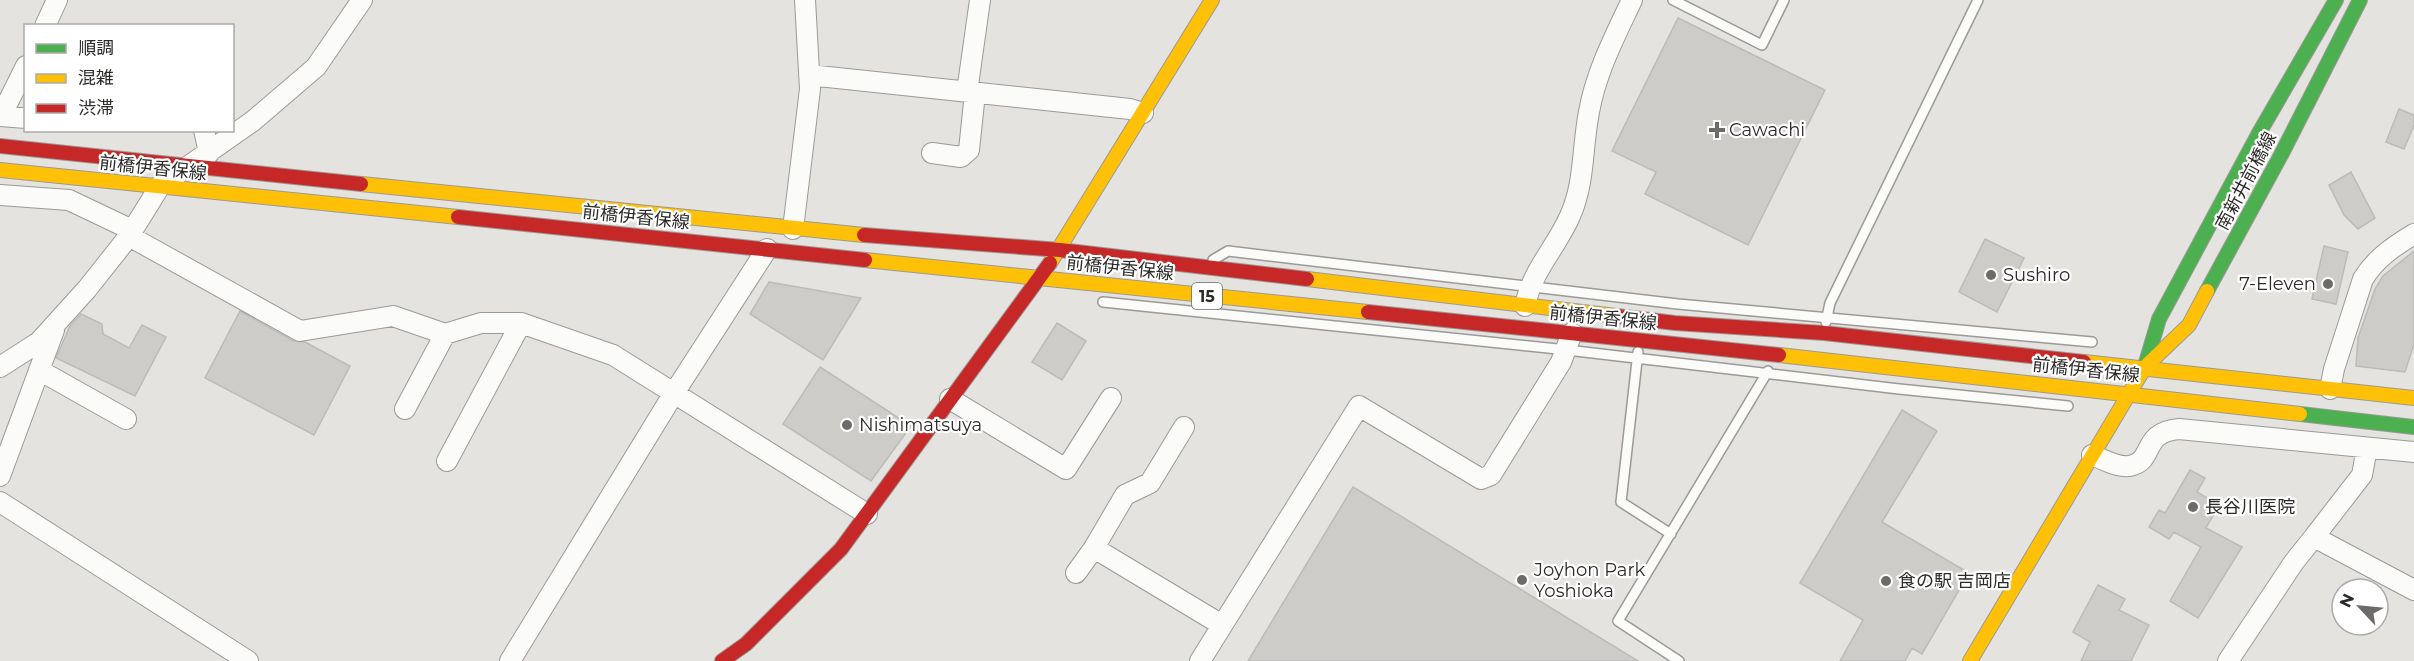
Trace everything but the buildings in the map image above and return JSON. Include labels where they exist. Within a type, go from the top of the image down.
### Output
[{"type":"main road","points":[[722,661],[746,644],[841,549],[867,514],[1060,250],[1212,0]]},
{"type":"main road","name":"南新井前橋線","points":[[2145,367],[2159,319],[2259,133],[2336,0]]},
{"type":"main road","name":"南新井前橋線","points":[[1970,661],[2128,393],[2145,367],[2189,325],[2360,0]]},
{"type":"main road","name":"前橋伊香保線","points":[[0,146],[793,229],[1060,250],[1675,323],[1824,333],[2414,398]]},
{"type":"main road","name":"前橋伊香保線","points":[[0,170],[1454,320],[1569,341],[1640,340],[2128,393],[2414,427]]},
{"type":"main road","points":[[1213,312],[1215,297]]},
{"type":"street","points":[[46,24],[57,0]]},
{"type":"street","points":[[0,367],[39,342],[57,322],[131,233],[160,186],[192,166],[253,121],[316,67],[362,0]]},
{"type":"street","points":[[793,229],[810,89],[805,0]]},
{"type":"street","points":[[932,153],[962,157],[969,150],[971,92],[980,0]]},
{"type":"street","points":[[1525,306],[1529,286],[1570,216],[1580,185],[1589,111],[1602,64],[1632,0]]},
{"type":"street","points":[[24,70],[1,116],[24,118]]},
{"type":"street","points":[[809,75],[1130,109],[1143,113]]},
{"type":"street","points":[[204,132],[209,153]]},
{"type":"street","points":[[0,195],[69,200],[131,233],[300,331],[393,315],[445,334],[481,323],[521,323],[613,355],[867,514]]},
{"type":"street","points":[[2330,389],[2334,369],[2363,279],[2369,269],[2386,253],[2414,234]]},
{"type":"street","points":[[510,661],[675,393],[767,249]]},
{"type":"street","points":[[0,476],[57,322]]},
{"type":"street","points":[[447,461],[521,323]]},
{"type":"street","points":[[405,410],[445,334]]},
{"type":"street","points":[[1200,661],[1359,406],[1481,479],[1491,475],[1569,341]]},
{"type":"street","points":[[39,370],[126,419]]},
{"type":"street","points":[[950,399],[1066,469],[1111,398]]},
{"type":"street","points":[[1076,573],[1094,548],[1125,495],[1150,483],[1184,427]]},
{"type":"street","points":[[2092,455],[2126,466],[2134,465],[2141,460],[2157,434],[2179,429],[2414,452]]},
{"type":"street","points":[[2229,661],[2295,562],[2362,475],[2367,448]]},
{"type":"street","points":[[0,502],[248,661]]},
{"type":"street","points":[[2314,537],[2414,590]]},
{"type":"street","points":[[1094,548],[1222,625]]},
{"type":"lane","points":[[1673,0],[1762,45],[1784,0]]},
{"type":"lane","points":[[1824,333],[1830,303],[1978,0]]},
{"type":"lane","points":[[1201,267],[1228,251],[1678,304],[2092,342]]},
{"type":"lane","points":[[1456,298],[1461,280]]},
{"type":"lane","points":[[1103,302],[1451,337],[1569,341],[1638,357],[1767,374],[2068,406]]},
{"type":"lane","points":[[1675,323],[1678,304]]},
{"type":"lane","points":[[1451,337],[1454,320]]},
{"type":"lane","points":[[1911,342],[1914,325]]},
{"type":"lane","points":[[2022,354],[2023,335]]},
{"type":"lane","points":[[1640,340],[1621,502],[1671,534]]},
{"type":"lane","points":[[1679,661],[1618,621],[1707,476],[1767,374],[1775,355]]},
{"type":"lane","points":[[1981,398],[1983,377]]},
{"type":"traffic: fast","points":[[2145,366],[2159,319],[2259,133],[2336,0]]},
{"type":"traffic: fast","points":[[2207,291],[2281,155],[2360,0]]},
{"type":"traffic: fast","points":[[2300,414],[2414,427]]},
{"type":"traffic: slow","points":[[1050,263],[1212,0]]},
{"type":"traffic: slow","points":[[0,170],[458,217]]},
{"type":"traffic: slow","points":[[361,184],[864,235]]},
{"type":"traffic: slow","points":[[865,260],[1368,312]]},
{"type":"traffic: slow","points":[[1307,279],[1616,316]]},
{"type":"traffic: slow","points":[[1970,661],[2145,367],[2189,325],[2207,291]]},
{"type":"traffic: slow","points":[[1779,355],[2300,414]]},
{"type":"traffic: slow","points":[[2084,362],[2414,398]]},
{"type":"traffic: jam","points":[[0,146],[361,184]]},
{"type":"traffic: jam","points":[[458,217],[865,260]]},
{"type":"traffic: jam","points":[[864,235],[1060,250],[1307,279]]},
{"type":"traffic: jam","points":[[722,661],[746,644],[841,549],[1050,263]]},
{"type":"traffic: jam","points":[[1368,312],[1779,355]]},
{"type":"traffic: jam","points":[[1616,316],[1675,323],[1824,333],[2084,362]]},
{"type":"place","name":"Cawachi","points":[[1717,130]]},
{"type":"place","name":"Sushiro","points":[[1991,275]]},
{"type":"place","name":"7-Eleven","points":[[2328,284]]},
{"type":"place","name":"Nishimatsuya","points":[[847,425]]},
{"type":"place","name":"長谷川医院","points":[[2193,507]]},
{"type":"place","name":"Joyhon Park Yoshioka","points":[[1522,580]]},
{"type":"place","name":"食の駅 吉岡店","points":[[1886,581]]}]
